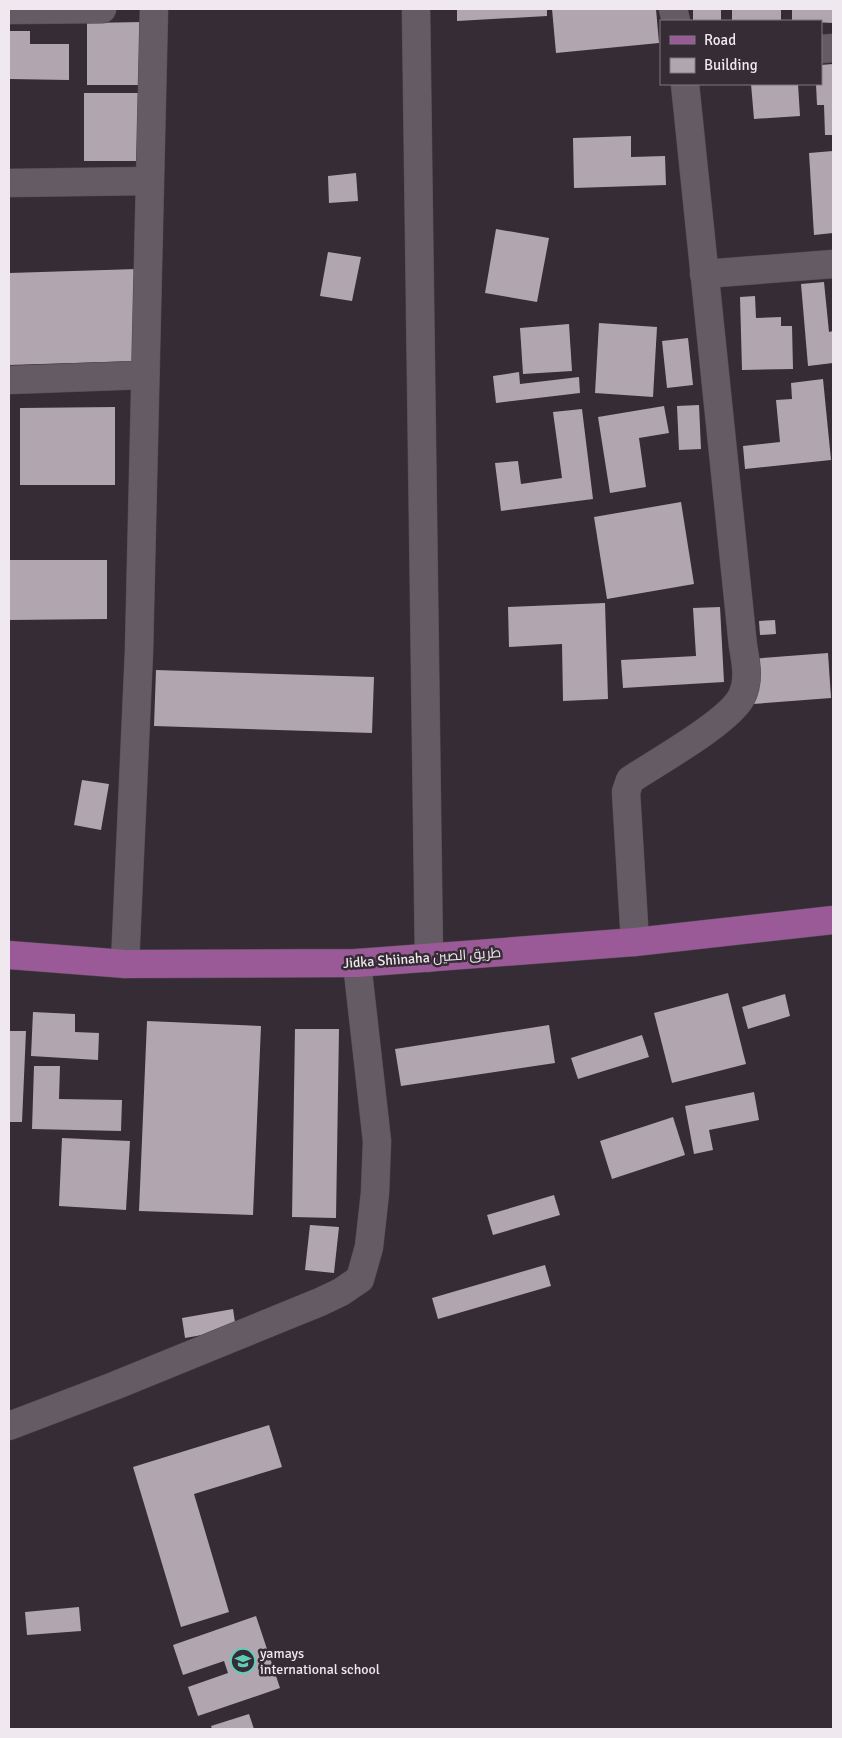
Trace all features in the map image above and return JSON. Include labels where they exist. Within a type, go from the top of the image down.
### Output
[{"type":"main road","name":"Jidka Shiinaha طريق الصين","points":[[9,955],[125,964],[357,964],[635,942],[833,920]]},
{"type":"street","points":[[9,10],[102,9]]},
{"type":"street","points":[[125,964],[139,650],[154,9]]},
{"type":"street","points":[[416,9],[429,958]]},
{"type":"street","points":[[635,942],[626,792],[630,780],[725,717],[741,698],[748,672],[743,646],[685,85]]},
{"type":"street","points":[[9,183],[149,181]]},
{"type":"street","points":[[704,274],[833,264]]},
{"type":"street","points":[[9,380],[145,375]]},
{"type":"street","points":[[9,1426],[114,1386],[320,1302],[341,1292],[360,1279],[369,1247],[375,1193],[377,1141],[357,964]]},
{"type":"building","points":[[457,9],[547,9],[547,16],[457,21]]},
{"type":"building","points":[[552,9],[656,9],[659,43],[556,53]]},
{"type":"building","points":[[693,9],[721,9],[721,20],[693,20]]},
{"type":"building","points":[[732,9],[781,9],[781,20],[732,20]]},
{"type":"building","points":[[792,9],[833,9],[833,23],[822,22],[822,20],[792,20]]},
{"type":"building","points":[[143,22],[144,85],[87,85],[87,23]]},
{"type":"building","points":[[9,31],[30,31],[30,44],[69,44],[69,80],[9,79]]},
{"type":"building","points":[[833,64],[833,135],[825,135],[824,105],[817,105],[816,85],[822,85],[822,65]]},
{"type":"building","points":[[751,85],[798,85],[800,116],[754,119]]},
{"type":"building","points":[[84,93],[145,93],[145,161],[84,161]]},
{"type":"building","points":[[631,136],[631,157],[665,156],[666,185],[574,188],[573,138]]},
{"type":"building","points":[[833,151],[833,233],[814,235],[809,153]]},
{"type":"building","points":[[356,173],[358,201],[329,203],[328,176]]},
{"type":"building","points":[[496,229],[549,238],[537,302],[485,293]]},
{"type":"building","points":[[328,252],[361,257],[352,301],[320,296]]},
{"type":"building","points":[[137,269],[138,361],[9,365],[9,273]]},
{"type":"building","points":[[824,282],[829,332],[833,331],[833,363],[808,366],[801,284]]},
{"type":"building","points":[[755,296],[756,318],[781,317],[781,326],[792,326],[793,369],[742,370],[740,297]]},
{"type":"building","points":[[599,323],[657,327],[653,397],[595,393]]},
{"type":"building","points":[[569,324],[572,371],[523,374],[520,328]]},
{"type":"building","points":[[688,338],[693,385],[667,388],[662,341]]},
{"type":"building","points":[[519,372],[520,384],[579,377],[580,393],[496,403],[493,376]]},
{"type":"building","points":[[823,379],[831,460],[745,469],[743,446],[780,442],[776,400],[792,399],[791,383]]},
{"type":"building","points":[[699,405],[701,449],[679,450],[677,406]]},
{"type":"building","points":[[664,406],[669,433],[639,438],[646,487],[610,493],[598,417]]},
{"type":"building","points":[[115,407],[115,485],[20,485],[20,408]]},
{"type":"building","points":[[582,409],[593,499],[501,511],[495,463],[518,461],[521,484],[562,478],[553,412]]},
{"type":"building","points":[[681,502],[694,584],[607,599],[594,517]]},
{"type":"building","points":[[9,560],[107,560],[107,619],[9,620]]},
{"type":"building","points":[[605,603],[608,699],[563,701],[562,644],[509,647],[508,607]]},
{"type":"building","points":[[720,607],[724,682],[623,688],[621,660],[696,656],[693,608]]},
{"type":"building","points":[[775,620],[776,634],[760,635],[759,621]]},
{"type":"building","points":[[828,653],[831,698],[753,704],[750,659]]},
{"type":"building","points":[[156,670],[374,677],[372,733],[154,726]]},
{"type":"building","points":[[82,780],[109,784],[101,830],[74,825]]},
{"type":"building","points":[[728,993],[746,1064],[672,1083],[654,1013]]},
{"type":"building","points":[[785,994],[790,1016],[748,1029],[742,1007]]},
{"type":"building","points":[[33,1012],[75,1014],[75,1032],[99,1033],[98,1060],[31,1056]]},
{"type":"building","points":[[147,1021],[261,1026],[253,1215],[139,1211]]},
{"type":"building","points":[[549,1025],[555,1063],[401,1086],[395,1049]]},
{"type":"building","points":[[295,1029],[339,1029],[336,1218],[292,1217]]},
{"type":"building","points":[[9,1031],[26,1031],[22,1122],[9,1122]]},
{"type":"building","points":[[642,1035],[649,1057],[578,1079],[571,1058]]},
{"type":"building","points":[[34,1066],[60,1066],[59,1099],[122,1100],[121,1131],[32,1129]]},
{"type":"building","points":[[754,1092],[759,1120],[709,1130],[713,1150],[694,1154],[685,1106]]},
{"type":"building","points":[[673,1117],[685,1155],[612,1179],[600,1141]]},
{"type":"building","points":[[62,1138],[130,1141],[126,1210],[59,1206]]},
{"type":"building","points":[[554,1195],[560,1215],[493,1235],[487,1215]]},
{"type":"building","points":[[310,1225],[339,1227],[334,1273],[305,1270]]},
{"type":"building","points":[[545,1265],[551,1286],[438,1319],[432,1298]]},
{"type":"building","points":[[233,1309],[236,1329],[185,1338],[182,1318]]},
{"type":"building","points":[[269,1425],[282,1467],[194,1494],[229,1612],[181,1627],[133,1467]]},
{"type":"building","points":[[79,1607],[81,1631],[27,1635],[25,1612]]},
{"type":"building","points":[[256,1616],[280,1688],[198,1716],[188,1687],[228,1673],[224,1661],[183,1675],[173,1645]]},
{"type":"building","points":[[249,1714],[254,1729],[212,1729],[211,1726]]},
{"type":"place","name":"yamays international school","points":[[243,1661]]}]
